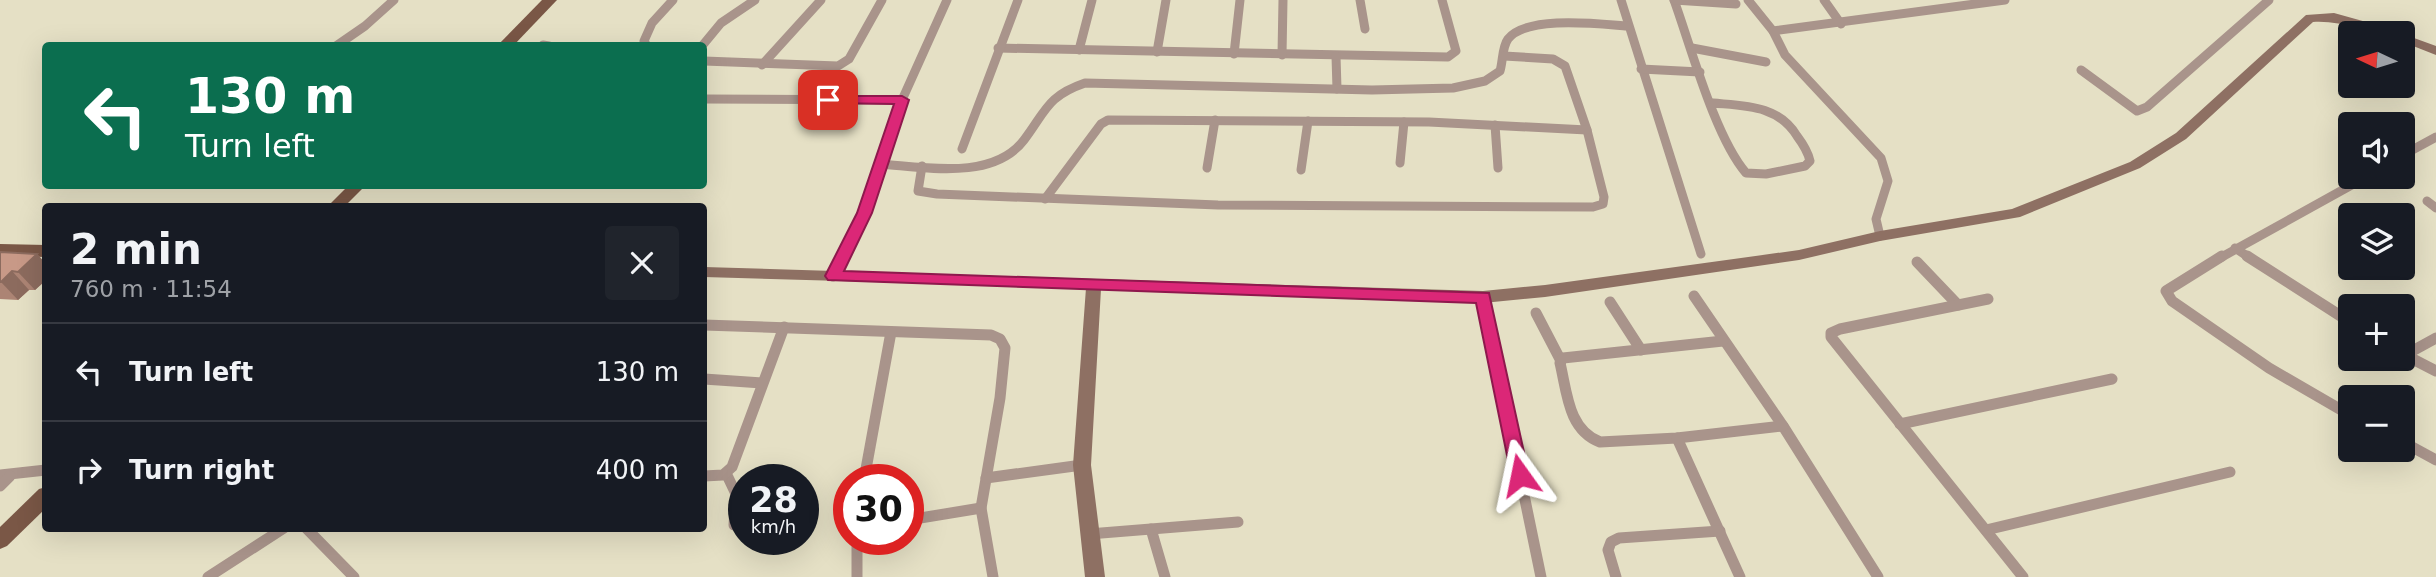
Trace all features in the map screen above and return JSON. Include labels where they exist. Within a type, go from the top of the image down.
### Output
[{"type":"main road","points":[[508,42],[551,0]]},
{"type":"main road","points":[[339,203],[354,189]]},
{"type":"main road","points":[[0,250],[42,251]]},
{"type":"main road","points":[[0,540],[42,499]]},
{"type":"street","points":[[342,42],[394,0]]},
{"type":"street","points":[[643,42],[652,20],[673,0]]},
{"type":"street","points":[[705,42],[721,23],[755,0]]},
{"type":"street","points":[[762,65],[821,0]]},
{"type":"street","points":[[707,61],[838,66],[849,59],[882,0]]},
{"type":"street","points":[[833,276],[864,213],[902,100],[947,0]]},
{"type":"street","points":[[962,149],[1018,0]]},
{"type":"street","points":[[1079,50],[1092,0]]},
{"type":"street","points":[[1157,52],[1166,0]]},
{"type":"street","points":[[1234,54],[1240,0]]},
{"type":"street","points":[[1282,55],[1283,0]]},
{"type":"street","points":[[1360,0],[1365,29]]},
{"type":"street","points":[[998,48],[1336,56],[1454,55],[1456,51],[1442,0]]},
{"type":"street","points":[[1621,0],[1701,254]]},
{"type":"street","points":[[1713,103],[1769,110],[1780,115],[1809,155],[1810,161],[1805,166],[1757,175],[1746,173],[1740,168],[1700,72],[1674,0],[1736,4]]},
{"type":"street","points":[[1748,0],[1773,31],[1785,55],[1881,158],[1888,180],[1876,219],[1880,236]]},
{"type":"street","points":[[1824,0],[1841,24]]},
{"type":"street","points":[[1773,31],[1841,24],[2004,0]]},
{"type":"street","points":[[2081,70],[2137,111],[2147,107],[2269,0]]},
{"type":"street","points":[[707,272],[1483,298],[1799,255],[1880,236],[2015,213],[2135,165],[2181,136],[2310,18],[2334,17],[2348,21]]},
{"type":"street","points":[[880,164],[981,164],[1003,159],[1015,150],[1046,102],[1059,92],[1085,83],[1337,89],[1453,88],[1485,81],[1500,71],[1509,37],[1531,26],[1627,26]]},
{"type":"street","points":[[2415,43],[2436,51]]},
{"type":"street","points":[[1692,48],[1766,62]]},
{"type":"street","points":[[1336,56],[1337,89]]},
{"type":"street","points":[[922,166],[918,191],[1045,199],[1218,205],[1593,207],[1602,204],[1604,197],[1587,130],[1565,66],[1553,59],[1504,56]]},
{"type":"street","points":[[1641,69],[1700,72]]},
{"type":"street","points":[[707,99],[902,100]]},
{"type":"street","points":[[1045,199],[1101,124],[1108,120],[1404,122],[1587,130]]},
{"type":"street","points":[[1208,168],[1215,120]]},
{"type":"street","points":[[1301,170],[1308,121]]},
{"type":"street","points":[[1400,163],[1404,122]]},
{"type":"street","points":[[1495,125],[1498,168]]},
{"type":"street","points":[[2415,148],[2436,137]]},
{"type":"street","points":[[2338,408],[2269,368],[2167,296],[2166,291],[2235,248],[2344,189]]},
{"type":"street","points":[[2235,248],[2338,314]]},
{"type":"street","points":[[1917,262],[1958,305]]},
{"type":"street","points":[[1094,283],[1082,465],[1095,577]]},
{"type":"street","points":[[1694,296],[1783,426],[1878,577]]},
{"type":"street","points":[[1483,298],[1541,577]]},
{"type":"street","points":[[1988,299],[1831,332],[1831,338],[2024,577]]},
{"type":"street","points":[[1610,302],[1640,350]]},
{"type":"street","points":[[1536,313],[1561,361],[1578,429],[1588,440],[1600,442],[1677,438],[1783,426]]},
{"type":"street","points":[[707,325],[991,335],[1000,339],[1005,348],[981,508],[993,577]]},
{"type":"street","points":[[707,475],[726,473],[732,467],[783,327]]},
{"type":"street","points":[[867,464],[891,332]]},
{"type":"street","points":[[2415,348],[2436,338]]},
{"type":"street","points":[[1561,361],[1563,358],[1723,341]]},
{"type":"street","points":[[2415,360],[2436,371]]},
{"type":"street","points":[[707,379],[762,383]]},
{"type":"street","points":[[1900,424],[2112,379]]},
{"type":"street","points":[[1677,438],[1740,577]]},
{"type":"street","points":[[2415,449],[2436,460]]},
{"type":"street","points":[[986,478],[1082,465]]},
{"type":"street","points":[[0,486],[5,475],[42,470]]},
{"type":"street","points":[[1986,530],[2230,472]]},
{"type":"street","points":[[726,473],[728,477]]},
{"type":"street","points":[[924,517],[981,508]]},
{"type":"street","points":[[1089,534],[1238,522]]},
{"type":"street","points":[[1151,529],[1165,577]]},
{"type":"street","points":[[1616,577],[1608,550],[1611,542],[1619,538],[1720,531]]},
{"type":"street","points":[[208,577],[278,532]]},
{"type":"street","points":[[310,532],[354,577]]},
{"type":"street","points":[[857,555],[857,577]]},
{"type":"building","points":[[0,252],[37,254],[18,272],[12,271],[0,282]]},
{"type":"route","points":[[828,100],[902,100],[864,213],[833,276],[1483,298],[1520,475]]}]
